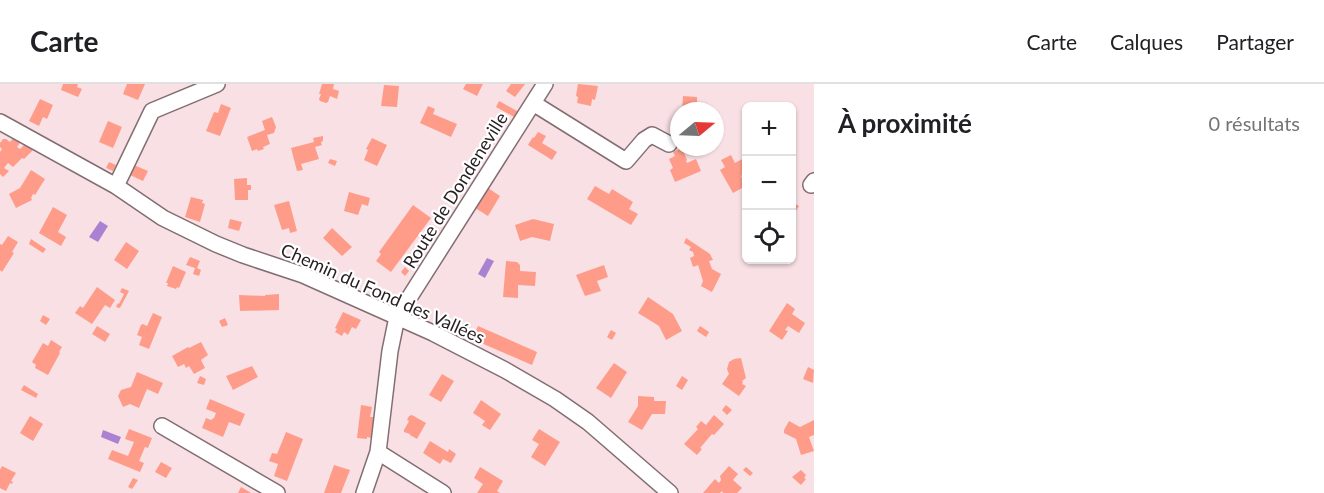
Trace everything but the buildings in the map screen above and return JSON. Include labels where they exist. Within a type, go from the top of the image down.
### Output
[{"type":"street","points":[[116,186],[152,111],[217,84]]},
{"type":"street","name":"Route de Dondeneville","points":[[364,493],[378,452],[390,351],[397,317],[545,84]]},
{"type":"street","points":[[533,103],[626,161],[644,140],[652,135],[669,144]]},
{"type":"street","name":"Chemin du Fond des Vallées","points":[[0,122],[116,186],[163,218],[216,244],[303,275],[433,333],[474,354],[555,399],[588,422],[670,493]]},
{"type":"street","points":[[162,426],[277,493]]},
{"type":"street","points":[[378,452],[443,493]]},
{"type":"shaded area","points":[[100,221],[108,226],[98,242],[89,237]]},
{"type":"shaded area","points":[[487,258],[494,261],[485,278],[478,274]]},
{"type":"shaded area","points":[[103,430],[121,437],[118,444],[101,437]]}]
